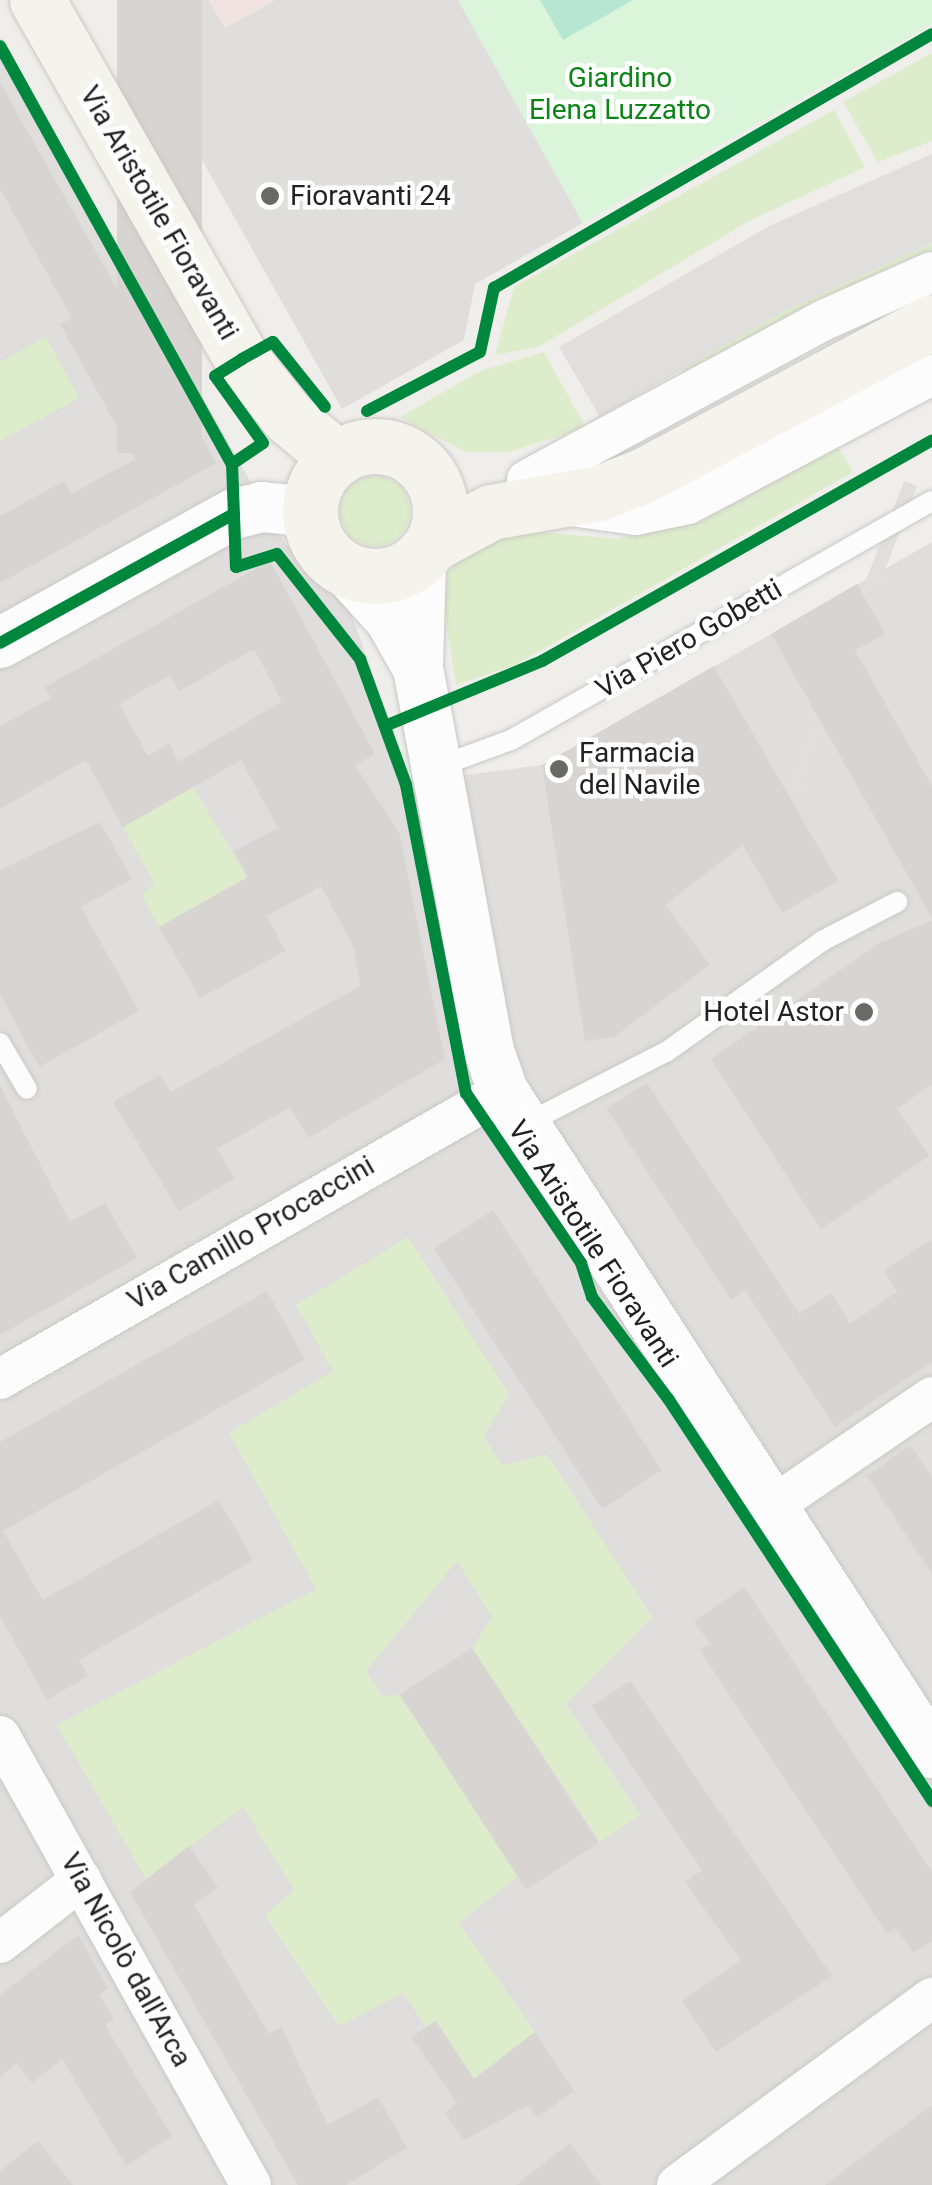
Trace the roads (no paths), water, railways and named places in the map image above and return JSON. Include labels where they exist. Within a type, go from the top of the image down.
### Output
[{"type":"main road","name":"Via Aristotile Fioravanti","points":[[37,0],[242,359],[288,417],[337,458]]},
{"type":"main road","points":[[536,490],[430,473],[390,446],[337,458],[319,478],[310,512],[319,544],[344,568],[384,576],[491,512],[536,490],[620,475],[680,456],[830,369],[932,322]]},
{"type":"main road","points":[[426,551],[441,508],[430,473]]},
{"type":"street","points":[[536,490],[824,320],[932,272]]},
{"type":"street","points":[[536,490],[616,515],[671,510],[932,375]]},
{"type":"street","points":[[0,643],[234,514],[262,507],[310,512]]},
{"type":"street","name":"Via Aristotile Fioravanti","points":[[426,551],[418,668],[440,766],[489,1052],[514,1108],[932,1753]]},
{"type":"street","name":"Via Aristotile Fioravanti","points":[[344,568],[390,619],[418,668]]},
{"type":"street","name":"Via Camillo Procaccini","points":[[0,1379],[514,1108]]},
{"type":"street","points":[[772,1507],[932,1397]]},
{"type":"street","name":"Via Nicolò dall'Arca","points":[[0,1736],[250,2185]]},
{"type":"street","points":[[0,1944],[81,1880]]},
{"type":"street","points":[[677,2185],[932,1998]]},
{"type":"lane","name":"Via Piero Gobetti","points":[[440,766],[511,740],[932,501]]},
{"type":"lane","name":"Via Aristotile Fioravanti","points":[[514,1108],[666,1052],[822,941],[897,902]]},
{"type":"lane","points":[[0,1043],[27,1090]]},
{"type":"place","name":"Fioravanti 24","points":[[270,196]]},
{"type":"place","name":"Farmacia del Navile","points":[[559,769]]},
{"type":"place","name":"Hotel Astor","points":[[864,1012]]},
{"type":"park label","name":"Giardino Elena Luzzatto","points":[[620,94]]}]
